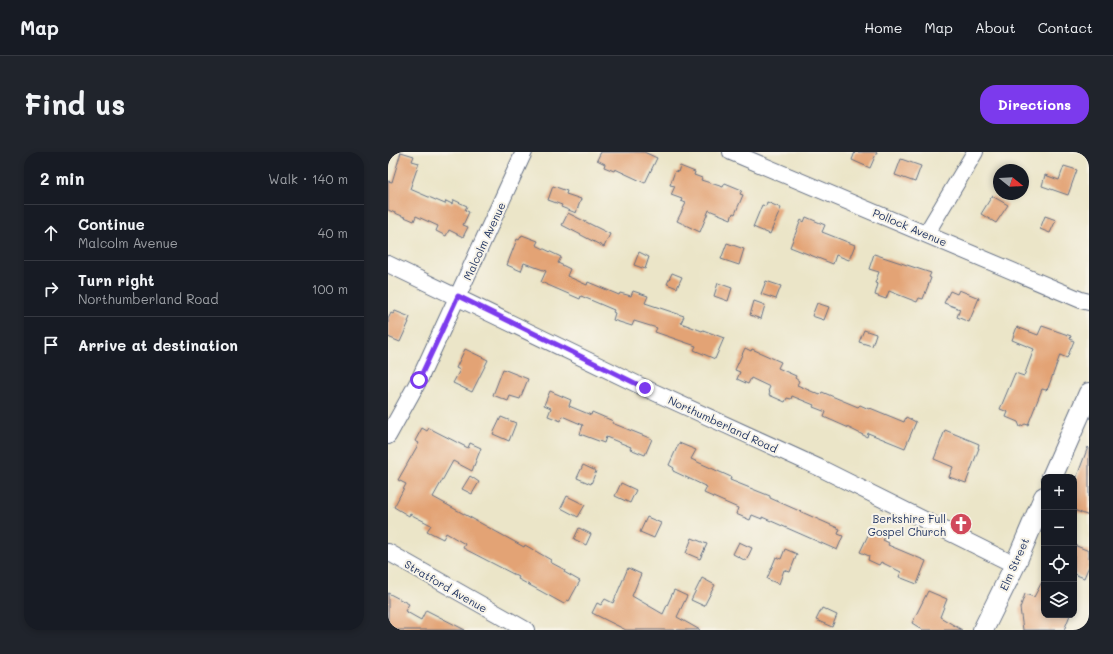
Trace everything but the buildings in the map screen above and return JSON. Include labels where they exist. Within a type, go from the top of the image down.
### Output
[{"type":"street","name":"Malcolm Avenue","points":[[388,436],[419,380],[524,152]]},
{"type":"street","name":"Pollock Avenue","points":[[731,152],[1080,300],[1089,302]]},
{"type":"street","points":[[926,234],[975,152]]},
{"type":"street","name":"Northumberland Road","points":[[388,264],[458,296],[645,388],[820,468],[1015,565]]},
{"type":"street","points":[[1053,474],[1089,394]]},
{"type":"street","name":"Elm Street","points":[[983,630],[1015,565],[1041,504]]},
{"type":"street","name":"Stratford Avenue","points":[[388,552],[526,630]]},
{"type":"place","name":"Berkshire Full Gospel Church","points":[[961,524]]},
{"type":"route","points":[[419,380],[458,296],[645,388]]}]
